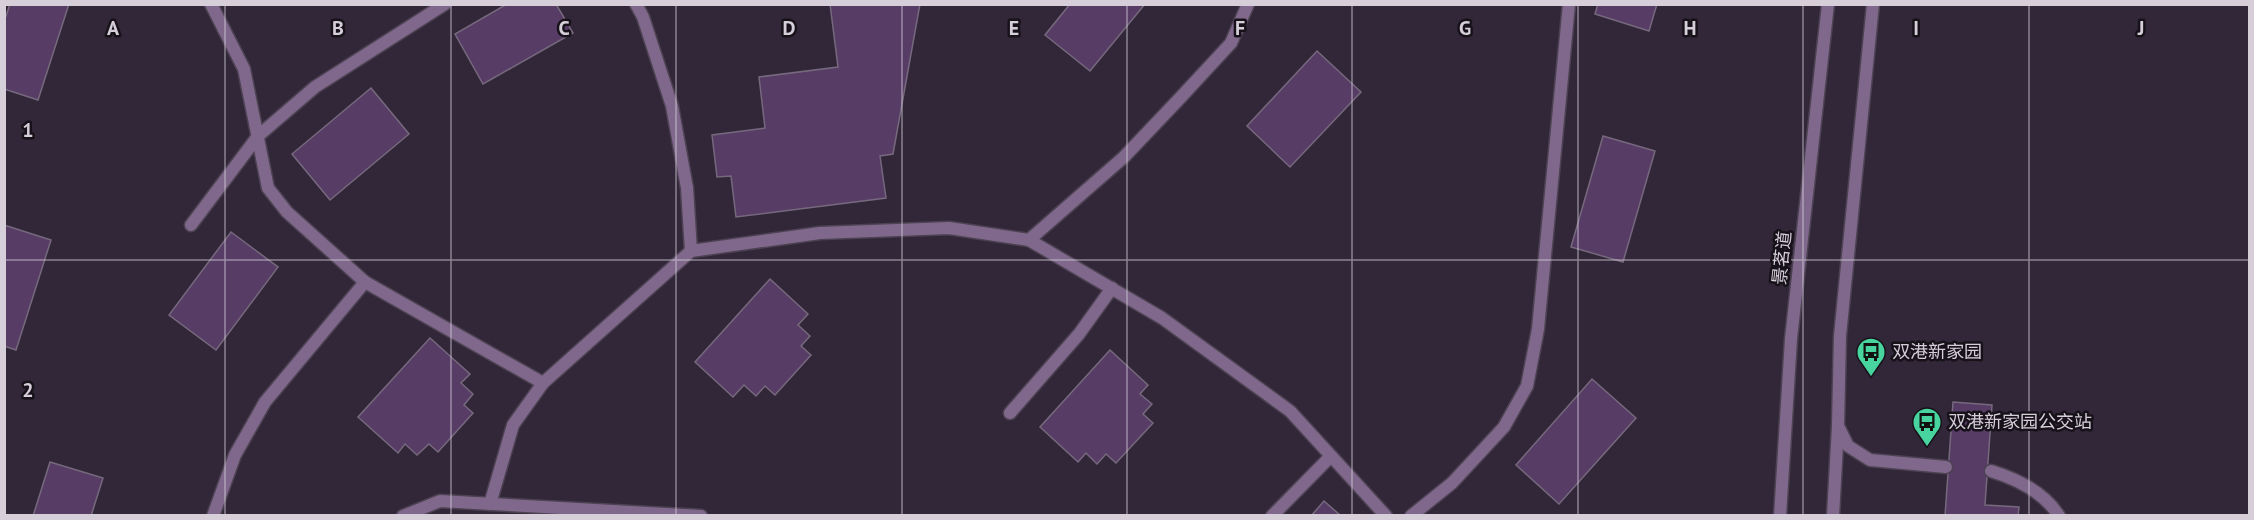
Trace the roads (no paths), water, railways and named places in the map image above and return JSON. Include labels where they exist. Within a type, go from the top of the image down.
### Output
[{"type":"street","points":[[211,4],[244,69],[268,188],[287,212],[365,282],[543,383]]},
{"type":"street","points":[[191,225],[258,136],[315,87],[446,4]]},
{"type":"street","points":[[636,4],[643,17],[672,106],[687,188],[691,251]]},
{"type":"street","points":[[1029,240],[1124,156],[1182,97],[1231,43],[1248,4]]},
{"type":"street","points":[[1411,516],[1452,483],[1504,427],[1527,386],[1538,328],[1569,4]]},
{"type":"street","name":"景茗道","points":[[1780,516],[1791,339],[1828,4]]},
{"type":"street","points":[[1833,516],[1840,336],[1874,4]]},
{"type":"street","points":[[490,504],[513,425],[543,383],[691,251],[819,233],[949,228],[1029,240],[1162,318],[1290,411],[1386,516]]},
{"type":"street","points":[[213,516],[235,455],[265,402],[365,282]]},
{"type":"street","points":[[1010,413],[1079,334],[1112,288]]},
{"type":"street","points":[[1838,426],[1848,446],[1870,460],[1946,467]]},
{"type":"street","points":[[1272,516],[1331,456]]},
{"type":"street","points":[[1991,471],[2021,483],[2049,503],[2059,516]]},
{"type":"street","points":[[403,516],[440,501],[701,516]]},
{"type":"place","name":"双港新家园","points":[[1871,378]]},
{"type":"place","name":"双港新家园公交站","points":[[1927,448]]}]
